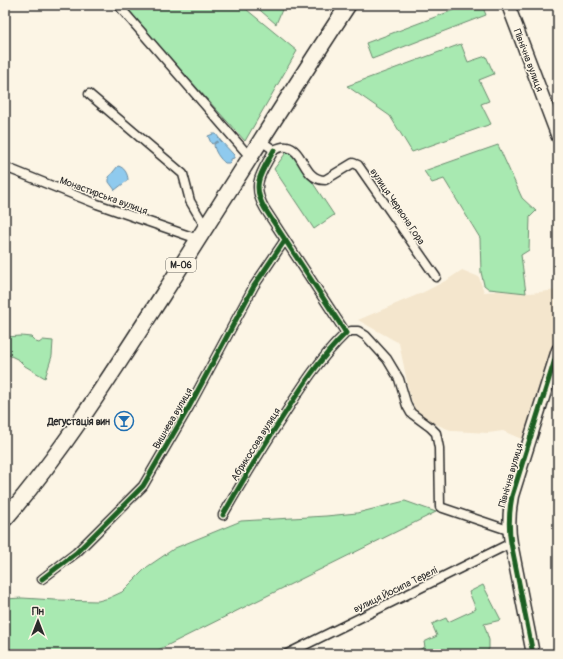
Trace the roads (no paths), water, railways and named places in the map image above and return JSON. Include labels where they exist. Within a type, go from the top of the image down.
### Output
[{"type":"highway","name":"М-06","points":[[5,519],[32,488],[71,434],[130,346],[348,5]]},
{"type":"street","points":[[118,5],[250,157]]},
{"type":"street","name":"Північна вулиця","points":[[508,5],[558,137]]},
{"type":"street","points":[[89,94],[183,174],[190,201],[202,233]]},
{"type":"street","points":[[261,141],[274,150],[262,171],[257,190],[260,200],[273,222],[346,333],[358,330],[366,336],[387,359],[399,379],[407,406],[411,413],[436,433],[439,448],[440,507],[508,530]]},
{"type":"street","name":"вулиця Червона Гора","points":[[274,150],[287,147],[297,155],[306,169],[315,178],[321,180],[325,180],[353,163],[358,165],[436,277]]},
{"type":"street","name":"Монастирська вулиця","points":[[5,167],[97,204],[202,233]]},
{"type":"street","name":"Вишнева вулиця","points":[[42,579],[76,553],[143,486],[189,407],[254,286],[285,240]]},
{"type":"street","name":"Абрикосова вулиця","points":[[223,515],[246,474],[304,383],[322,358],[346,333]]},
{"type":"street","name":"Північна вулиця","points":[[533,654],[508,530],[508,518],[512,496],[558,350]]},
{"type":"street","name":"вулиця Йосипа Терелі","points":[[287,654],[511,543]]},
{"type":"water","points":[[216,134],[234,155],[234,158],[231,159],[229,163],[225,163],[216,152],[214,144],[218,141],[212,144],[211,143],[208,136]]},
{"type":"water","points":[[118,166],[125,171],[128,180],[115,190],[109,182],[109,177]]},
{"type":"place","name":"Дегустація вин","points":[[124,421]]}]
